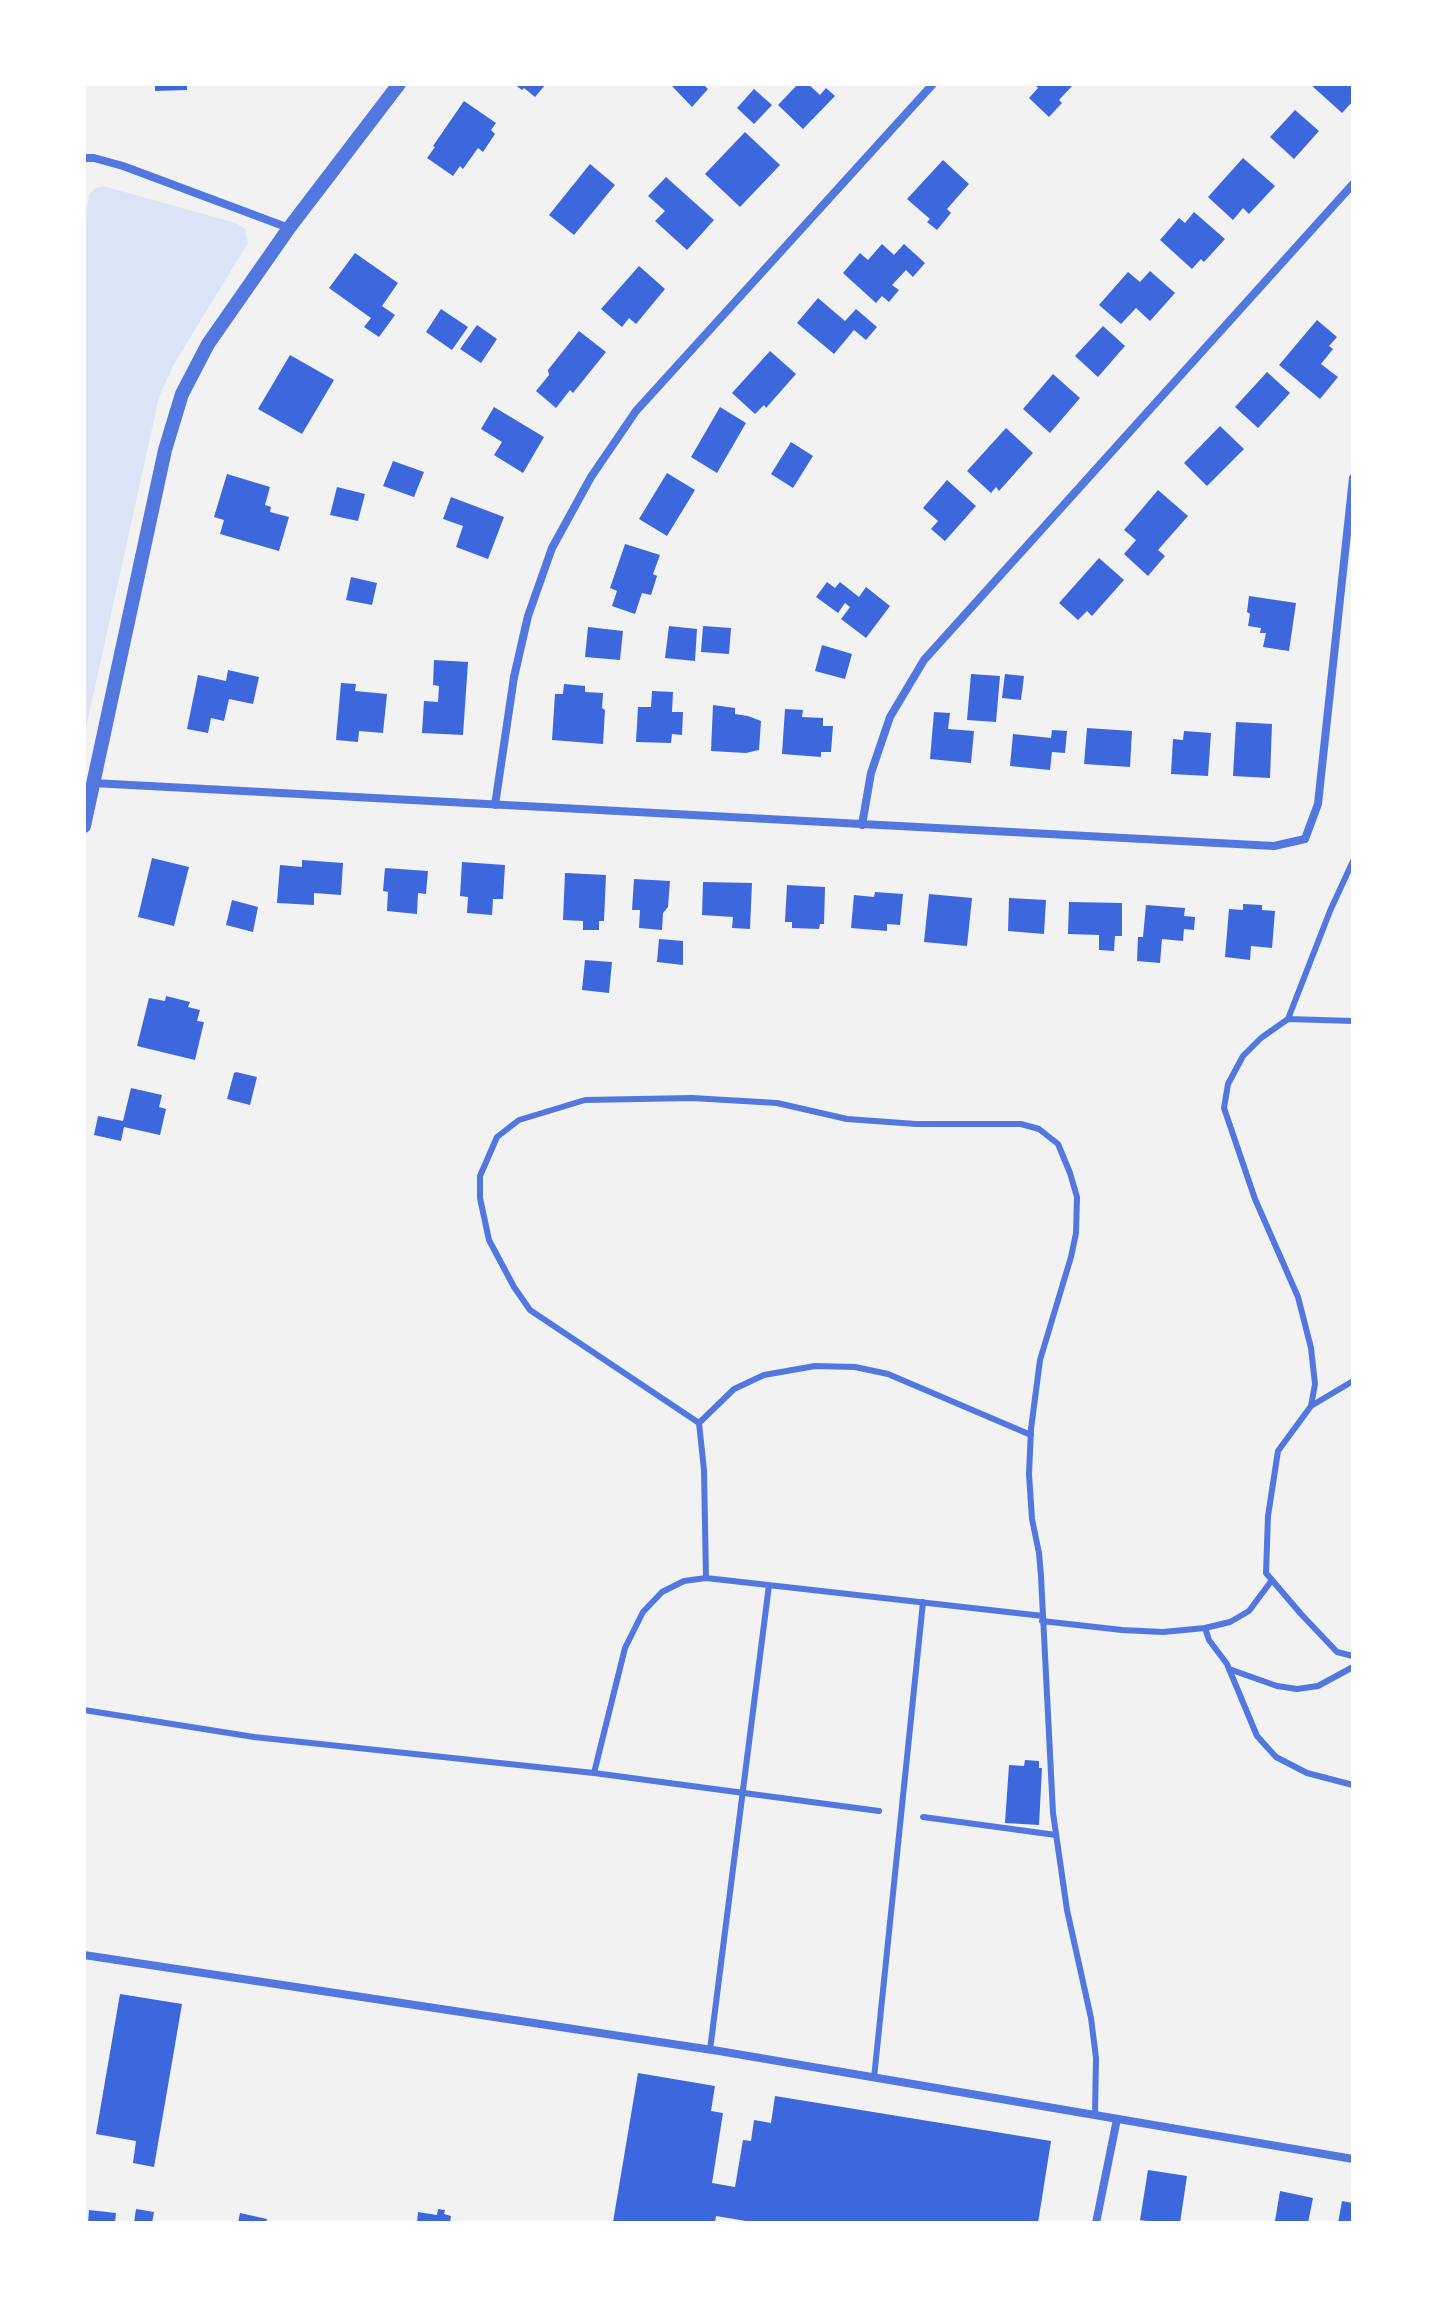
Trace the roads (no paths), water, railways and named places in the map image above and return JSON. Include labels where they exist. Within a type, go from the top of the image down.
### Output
[{"type":"street","points":[[84,826],[165,450],[182,394],[208,344],[289,228],[399,84]]},
{"type":"street","points":[[495,805],[514,677],[528,616],[552,548],[591,477],[636,411],[933,84]]},
{"type":"street","points":[[84,158],[123,166],[289,228]]},
{"type":"street","points":[[862,825],[871,773],[890,717],[924,660],[1353,184]]},
{"type":"street","points":[[93,783],[1274,846],[1305,839],[1318,804],[1353,478]]},
{"type":"street","points":[[84,1955],[710,2050],[1353,2159]]},
{"type":"street","points":[[1096,2223],[1117,2119]]},
{"type":"lane","points":[[1311,1406],[1315,1384],[1311,1348],[1298,1297],[1255,1199],[1224,1108],[1228,1084],[1243,1056],[1261,1038],[1288,1019],[1353,861]]},
{"type":"lane","points":[[1288,1019],[1353,1021]]},
{"type":"lane","points":[[699,1423],[530,1310],[489,1240],[480,1198],[480,1176],[497,1137],[519,1120],[585,1100],[692,1098],[777,1103],[847,1119],[916,1124],[1021,1124],[1039,1129],[1058,1144],[1077,1197],[1076,1233],[1040,1360],[1029,1474],[1032,1519],[1039,1553],[1053,1813],[1067,1910],[1091,2018],[1096,2058],[1095,2115]]},
{"type":"lane","points":[[699,1423],[734,1389],[764,1375],[815,1366],[855,1367],[888,1374],[1031,1435]]},
{"type":"lane","points":[[1353,1381],[1311,1406],[1278,1451],[1268,1516],[1266,1573],[1337,1652],[1353,1656]]},
{"type":"lane","points":[[699,1423],[704,1470],[706,1578]]},
{"type":"lane","points":[[594,1773],[625,1648],[643,1612],[662,1592],[684,1581],[706,1578],[923,1602],[1149,1632],[1205,1628],[1230,1622],[1249,1611],[1272,1580]]},
{"type":"lane","points":[[710,2050],[769,1585]]},
{"type":"lane","points":[[874,2078],[923,1602]]},
{"type":"lane","points":[[1205,1628],[1209,1640],[1229,1669],[1257,1736],[1276,1757],[1307,1773],[1353,1785]]},
{"type":"lane","points":[[1229,1669],[1277,1686],[1297,1689],[1318,1686],[1353,1667]]},
{"type":"lane","points":[[84,1710],[254,1737],[594,1773],[879,1811]]},
{"type":"lane","points":[[923,1817],[1056,1835]]}]
